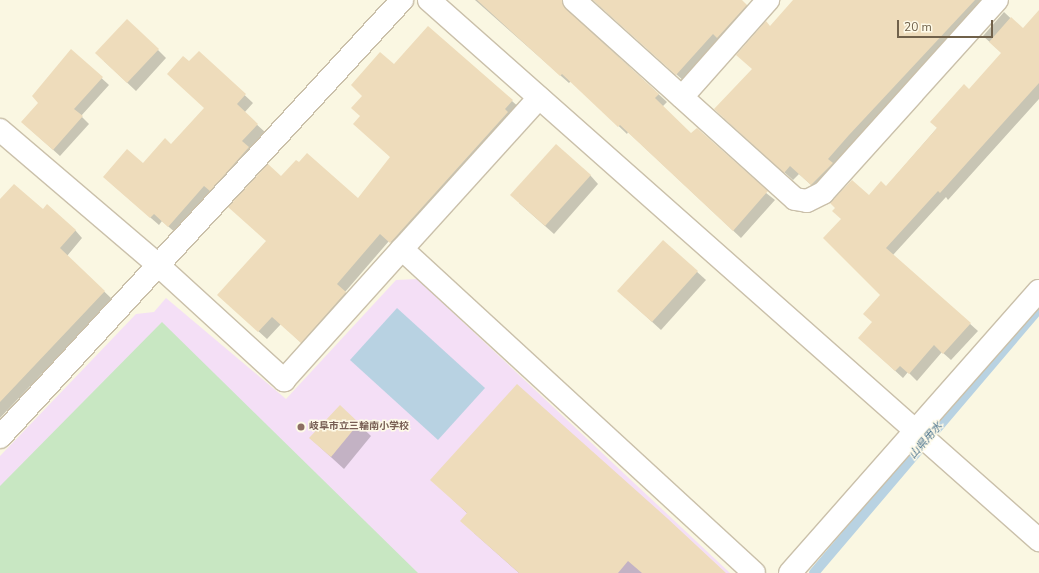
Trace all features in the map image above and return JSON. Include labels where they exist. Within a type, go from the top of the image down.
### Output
[{"type":"street","points":[[0,437],[402,0]]},
{"type":"street","points":[[429,0],[927,439],[1039,540]]},
{"type":"street","points":[[574,0],[794,198],[807,201],[823,193],[997,0]]},
{"type":"street","points":[[682,97],[768,0]]},
{"type":"street","points":[[0,130],[158,265],[284,380],[539,98]]},
{"type":"street","points":[[402,249],[754,573]]},
{"type":"street","points":[[790,573],[927,439],[1039,291]]},
{"type":"shaded area","name":"岐阜市立三輪南小学校","points":[[417,279],[730,573],[0,573],[0,456],[136,314],[154,312],[166,298],[286,399],[396,280]]},
{"type":"green space","points":[[162,322],[418,573],[0,573],[0,486]]},
{"type":"water","points":[[397,308],[485,388],[438,440],[350,360]]},
{"type":"building","points":[[477,0],[562,0],[566,9],[659,94],[655,98],[691,133],[697,128],[768,191],[733,231],[620,125],[618,127],[562,74],[560,76]]},
{"type":"building","points":[[593,0],[742,0],[747,5],[717,38],[713,34],[676,75]]},
{"type":"building","points":[[793,0],[975,0],[849,135],[828,159],[833,163],[811,185],[790,166],[784,173],[714,109],[752,69],[736,55],[766,21],[770,26]]},
{"type":"building","points":[[1039,10],[1039,83],[940,193],[938,191],[886,248],[971,323],[943,354],[934,345],[909,374],[900,366],[895,371],[858,338],[872,322],[863,314],[880,295],[823,238],[841,219],[832,211],[835,208],[830,203],[852,180],[869,195],[881,181],[886,186],[937,128],[930,122],[964,84],[969,89],[1001,53],[989,42],[1011,17],[1023,28]]},
{"type":"building","points":[[127,19],[159,49],[127,83],[95,53]]},
{"type":"building","points":[[428,26],[513,100],[505,109],[508,112],[390,243],[380,234],[337,284],[346,292],[301,343],[272,317],[258,332],[217,295],[266,241],[228,207],[268,164],[281,176],[296,160],[299,162],[307,153],[358,198],[390,157],[353,124],[360,116],[351,108],[362,96],[351,85],[380,52],[394,64]]},
{"type":"building","points":[[71,49],[103,77],[74,109],[83,116],[53,150],[21,122],[38,103],[32,96]]},
{"type":"building","points":[[199,51],[246,94],[237,104],[258,124],[242,141],[249,147],[210,191],[204,186],[168,227],[154,214],[150,218],[103,177],[127,149],[143,163],[165,138],[171,144],[204,108],[167,74],[183,56],[189,61]]},
{"type":"building","points":[[556,144],[591,175],[545,226],[510,195]]},
{"type":"building","points":[[14,184],[43,209],[47,204],[76,230],[60,248],[105,291],[0,402],[0,199]]},
{"type":"building","points":[[663,240],[698,271],[652,322],[617,291]]},
{"type":"building","points":[[517,384],[667,518],[726,573],[642,573],[628,561],[618,573],[519,573],[460,521],[467,513],[430,480]]},
{"type":"building","points":[[340,405],[359,423],[331,457],[309,438]]},
{"type":"waterway","name":"山県用水","points":[[814,573],[1039,309]]},
{"type":"place","name":"岐阜市立三輪南小学校","points":[[301,427]]}]
